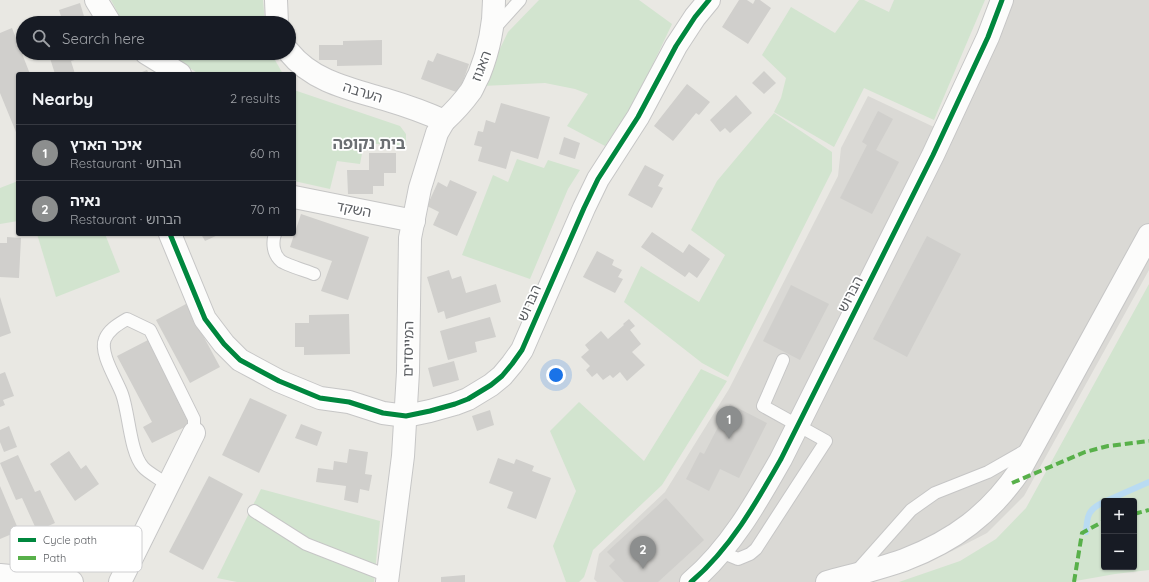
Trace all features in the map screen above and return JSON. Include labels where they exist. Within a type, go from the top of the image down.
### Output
[{"type":"street","points":[[96,0],[106,16]]},
{"type":"street","points":[[276,0],[277,16]]},
{"type":"street","name":"האגוז","points":[[444,121],[464,101],[472,90],[485,58],[492,31],[494,0]]},
{"type":"street","name":"הברוש","points":[[171,236],[206,318],[224,344],[240,360],[279,381],[320,398],[349,402],[383,413],[406,416],[443,408],[468,399],[480,393],[502,376],[522,350],[598,179],[638,117],[682,36],[709,0]]},
{"type":"street","name":"הברוש","points":[[697,580],[742,524],[762,493],[781,459],[934,155],[985,43],[1002,0]]},
{"type":"street","points":[[157,60],[177,72]]},
{"type":"street","name":"הערבה","points":[[296,60],[314,74],[340,86],[414,109],[444,121]]},
{"type":"street","name":"המייסדים","points":[[387,579],[403,456],[406,416],[410,238],[420,188],[437,134],[444,121]]},
{"type":"street","name":"השקד","points":[[296,197],[414,221]]},
{"type":"street","points":[[827,582],[903,560],[918,554],[945,541],[970,525],[992,506],[1012,483],[1034,446],[1149,235]]},
{"type":"street","points":[[142,538],[194,433]]},
{"type":"street","points":[[120,582],[125,572]]},
{"type":"street","points":[[0,575],[72,582]]},
{"type":"lane","points":[[492,31],[520,0]]},
{"type":"lane","points":[[275,236],[273,244],[275,254],[282,261],[314,274]]},
{"type":"lane","points":[[168,485],[143,467],[134,451],[122,394],[104,355],[104,340],[113,328],[127,318],[150,330],[194,419],[194,433]]},
{"type":"lane","points":[[721,552],[738,559],[750,554],[756,549],[826,441],[763,406],[783,360]]},
{"type":"lane","points":[[854,574],[911,510],[935,493],[988,472],[1034,446]]},
{"type":"lane","points":[[254,511],[306,544],[387,579]]},
{"type":"shaded area","points":[[991,0],[1149,0],[1149,270],[1024,496],[987,533],[952,551],[860,582],[597,582],[594,579],[599,554],[665,492],[729,389],[838,176],[841,148],[868,96],[936,128]]},
{"type":"green space","points":[[111,0],[263,0],[264,16],[119,16]]},
{"type":"green space","points":[[539,0],[639,0],[672,24],[636,100],[605,146],[567,126],[588,94],[575,89],[545,83],[482,86],[508,32]]},
{"type":"green space","points":[[859,0],[864,0],[889,12],[894,0],[985,0],[934,120],[864,88],[834,147],[774,112],[781,98],[786,78],[762,55],[791,7],[835,33]]},
{"type":"green space","points":[[177,60],[275,60],[282,72],[196,72]]},
{"type":"green space","points":[[296,91],[400,126],[406,134],[406,146],[364,143],[360,164],[337,161],[330,189],[296,181]]},
{"type":"green space","points":[[774,113],[832,152],[832,171],[728,377],[702,363],[624,302],[641,266],[699,302],[725,255],[691,230],[717,181]]},
{"type":"green space","points":[[517,159],[544,168],[548,160],[580,170],[568,189],[530,279],[462,255],[493,175],[508,182]]},
{"type":"green space","points":[[16,182],[16,221],[0,224],[0,188]]},
{"type":"green space","points":[[38,236],[106,236],[120,272],[56,297]]},
{"type":"green space","points":[[1149,284],[1149,570],[1070,582],[899,582],[960,561],[996,539],[1026,508]]},
{"type":"green space","points":[[701,369],[727,381],[662,485],[593,550],[584,577],[579,582],[566,582],[553,546],[576,491],[550,431],[579,402],[644,461]]},
{"type":"green space","points":[[261,489],[380,521],[374,582],[237,582],[217,578]]},
{"type":"building","points":[[739,0],[747,0],[753,4],[755,0],[760,0],[771,8],[748,44],[722,27]]},
{"type":"building","points":[[80,3],[84,16],[61,16],[59,10]]},
{"type":"building","points":[[12,28],[16,38],[16,60],[25,60],[29,72],[16,72],[16,132],[0,93],[0,33]]},
{"type":"building","points":[[382,40],[382,65],[337,66],[337,60],[319,60],[319,45],[343,45],[343,41]]},
{"type":"building","points":[[437,53],[469,64],[459,93],[421,79],[428,60],[433,62]]},
{"type":"building","points":[[51,60],[75,60],[71,61],[74,72],[54,72]]},
{"type":"building","points":[[764,71],[776,83],[764,94],[752,83]]},
{"type":"building","points":[[687,84],[710,102],[699,115],[696,113],[673,141],[654,126]]},
{"type":"building","points":[[736,95],[752,113],[730,133],[725,128],[720,132],[710,120]]},
{"type":"building","points":[[501,103],[550,117],[538,159],[511,151],[506,169],[478,161],[482,147],[474,145],[478,131],[483,132],[486,120],[495,123]]},
{"type":"building","points":[[878,111],[893,119],[876,150],[899,162],[872,214],[840,198],[867,145],[862,142]]},
{"type":"building","points":[[564,137],[580,143],[575,159],[559,154]]},
{"type":"building","points":[[369,153],[396,153],[396,173],[384,173],[384,186],[373,186],[373,194],[348,194],[347,170],[369,170]]},
{"type":"building","points":[[645,165],[664,175],[658,186],[663,188],[652,208],[628,195]]},
{"type":"building","points":[[450,180],[477,192],[457,236],[433,225],[439,212],[427,206],[438,182],[447,187]]},
{"type":"building","points":[[301,214],[369,237],[348,300],[321,291],[332,261],[290,247],[294,236],[296,236],[296,229]]},
{"type":"building","points":[[652,232],[683,253],[689,244],[710,259],[697,278],[689,272],[685,277],[641,247]]},
{"type":"building","points":[[202,236],[216,236],[205,241]]},
{"type":"building","points":[[927,236],[961,254],[907,357],[873,339]]},
{"type":"building","points":[[7,237],[21,238],[19,278],[0,277],[0,243],[7,243]]},
{"type":"building","points":[[597,251],[614,260],[612,265],[622,270],[618,277],[623,279],[615,293],[583,277]]},
{"type":"building","points":[[449,270],[452,279],[461,276],[466,293],[496,284],[501,302],[446,319],[444,311],[438,313],[427,277]]},
{"type":"building","points":[[791,285],[829,304],[800,360],[763,341]]},
{"type":"building","points":[[0,297],[11,333],[0,337]]},
{"type":"building","points":[[186,304],[220,367],[190,383],[156,320]]},
{"type":"building","points":[[349,314],[350,354],[304,355],[304,347],[295,347],[295,323],[309,323],[309,315]]},
{"type":"building","points":[[490,317],[496,337],[475,342],[477,352],[448,360],[440,331]]},
{"type":"building","points":[[629,319],[635,326],[630,330],[641,344],[632,352],[645,365],[627,381],[620,372],[613,378],[610,375],[603,380],[597,373],[592,377],[586,370],[590,366],[581,357],[589,350],[585,345],[601,331],[608,339]]},
{"type":"building","points":[[148,340],[191,424],[152,443],[143,427],[152,422],[117,356]]},
{"type":"building","points":[[454,361],[459,380],[433,387],[428,368]]},
{"type":"building","points":[[5,372],[14,396],[3,400],[5,405],[0,407],[0,374]]},
{"type":"building","points":[[250,398],[287,415],[259,473],[222,455]]},
{"type":"building","points":[[730,404],[767,423],[739,478],[720,469],[709,491],[686,479],[700,452],[704,454]]},
{"type":"building","points":[[490,410],[494,425],[477,431],[472,416]]},
{"type":"building","points":[[301,424],[322,432],[317,446],[295,438]]},
{"type":"building","points":[[9,426],[17,447],[4,452],[0,442],[0,430]]},
{"type":"building","points":[[349,449],[368,452],[365,474],[372,475],[369,491],[360,489],[358,503],[344,500],[346,486],[316,482],[318,468],[333,470],[334,461],[347,463]]},
{"type":"building","points":[[69,451],[81,469],[86,465],[99,484],[75,501],[50,464]]},
{"type":"building","points":[[18,455],[35,492],[40,490],[55,523],[48,526],[35,526],[22,498],[16,500],[0,463]]},
{"type":"building","points":[[498,458],[514,464],[516,459],[534,466],[532,471],[551,478],[536,519],[507,508],[513,492],[489,483]]},
{"type":"building","points":[[209,476],[243,494],[203,570],[169,552]]},
{"type":"building","points":[[0,486],[17,526],[10,526],[10,535],[0,539]]},
{"type":"building","points":[[666,498],[704,540],[658,582],[624,582],[609,566],[615,560],[607,552]]},
{"type":"building","points":[[465,575],[465,582],[441,582],[441,577]]},
{"type":"waterway","points":[[1113,498],[1149,482]]},
{"type":"waterway","points":[[1086,532],[1089,514],[1095,507],[1101,504]]},
{"type":"marked path","points":[[1012,483],[1085,452],[1108,446],[1149,441]]},
{"type":"marked path","points":[[1137,513],[1149,510]]},
{"type":"marked path","points":[[1074,582],[1082,533],[1101,523]]},
{"type":"cycle path","points":[[171,236],[205,319],[224,344],[240,360],[279,381],[320,398],[349,402],[383,413],[406,416],[430,411],[468,399],[491,385],[502,376],[522,350],[598,179],[638,117],[676,46],[695,17],[709,0]]},
{"type":"cycle path","points":[[691,582],[718,555],[741,525],[781,459],[933,155],[988,37],[1002,0]]},
{"type":"place","name":"איכר הארץ","points":[[729,439]]},
{"type":"place","name":"נאיה","points":[[643,569]]},
{"type":"district","name":"בית נקופה","points":[[369,143]]}]
